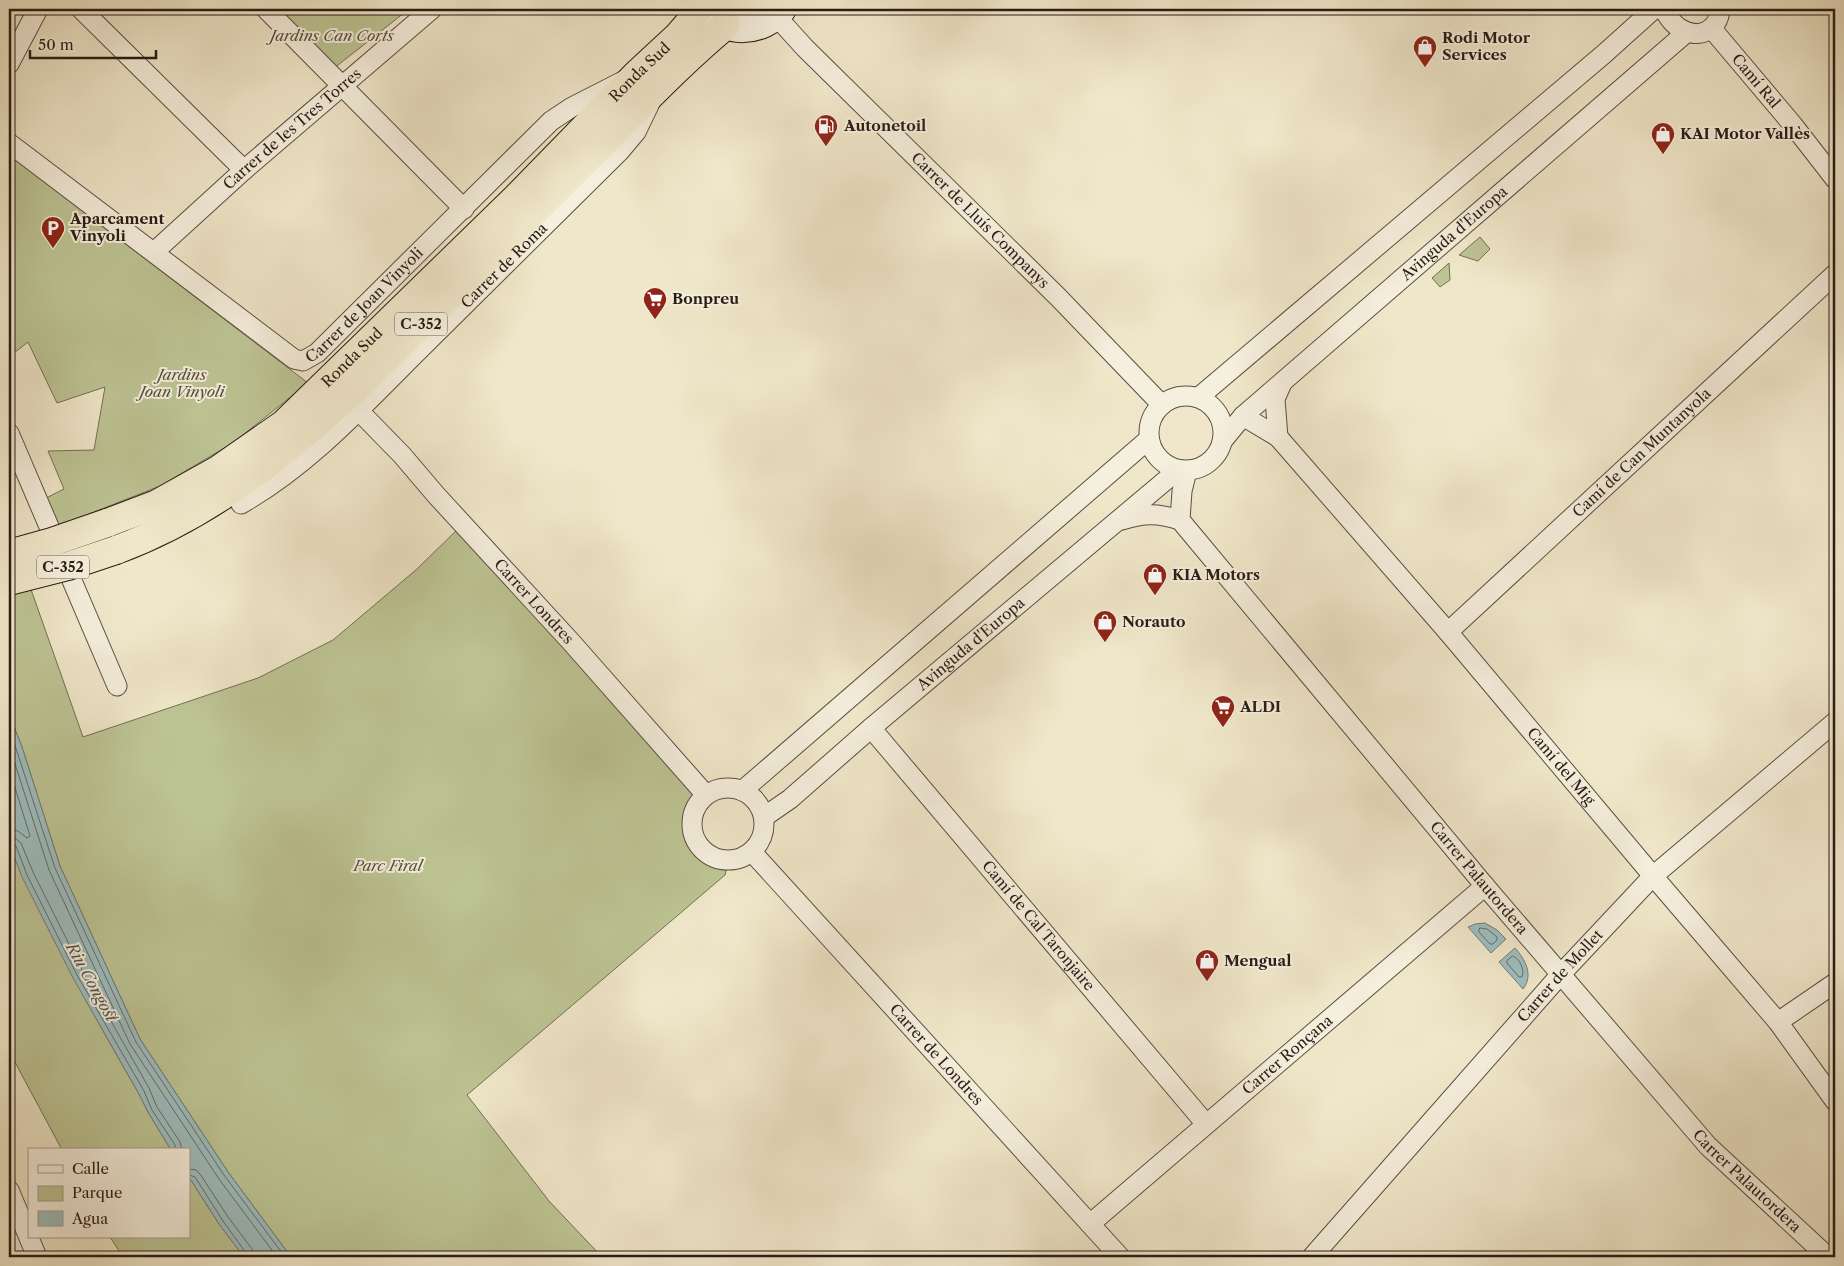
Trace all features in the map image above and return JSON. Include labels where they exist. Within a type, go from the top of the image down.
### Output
[{"type":"highway","name":"Ronda Sud","points":[[9,581],[68,566],[146,539],[225,496],[315,426],[371,374],[647,81],[698,9]]},
{"type":"highway","name":"Ronda Sud","points":[[9,554],[52,542],[157,504],[218,470],[284,424],[516,198],[647,81],[693,54],[716,17]]},
{"type":"highway","points":[[146,539],[187,531],[241,504]]},
{"type":"main road","name":"C-352","points":[[716,17],[740,28],[753,28],[766,23],[779,12]]},
{"type":"street","points":[[9,64],[38,9]]},
{"type":"street","points":[[81,9],[244,170]]},
{"type":"street","points":[[266,9],[464,209]]},
{"type":"street","name":"Carrer de les Tres Torres","points":[[154,252],[244,170],[432,9]]},
{"type":"street","points":[[1199,397],[1604,54],[1654,9]]},
{"type":"street","points":[[1663,9],[1679,28],[1687,32],[1704,33],[1712,29],[1717,22],[1720,9]]},
{"type":"street","name":"Carrer de Lluís Companys","points":[[779,12],[806,48],[1058,297],[1162,405]]},
{"type":"street","name":"Camí Ral","points":[[1712,29],[1792,124],[1835,179]]},
{"type":"street","name":"Avinguda d'Europa","points":[[1224,439],[1243,416],[1687,32]]},
{"type":"street","name":"Carrer de Joan Vinyoli","points":[[9,143],[294,359],[303,361],[317,353],[551,121],[572,107],[647,81]]},
{"type":"street","name":"Carrer de Roma","points":[[241,504],[265,491],[309,458],[620,151],[636,132],[647,81]]},
{"type":"street","name":"Camí de Can Muntanyola","points":[[1448,632],[1835,274]]},
{"type":"street","points":[[1278,437],[1275,399],[1282,383]]},
{"type":"street","points":[[1186,395],[1199,397],[1214,407],[1221,419],[1224,439],[1219,451],[1211,462],[1200,468],[1183,471],[1166,465],[1157,457],[1149,439],[1149,426],[1154,414],[1162,405],[1173,398],[1186,395]]},
{"type":"street","name":"Carrer Londres","points":[[358,410],[402,455],[436,495],[572,643],[706,795]]},
{"type":"street","name":"Camí del Mig","points":[[1243,416],[1278,437],[1448,632],[1652,876],[1778,1022],[1835,1101]]},
{"type":"street","points":[[9,433],[117,686]]},
{"type":"street","points":[[742,791],[1149,439]]},
{"type":"street","points":[[1116,522],[1140,515],[1163,514],[1180,520],[1183,471]]},
{"type":"street","name":"Avinguda d'Europa","points":[[764,817],[790,799],[870,728],[1116,522],[1183,471]]},
{"type":"street","name":"Carrer Palautordera","points":[[1180,520],[1485,886],[1708,1146],[1828,1257]]},
{"type":"street","name":"Carrer de Mollet","points":[[1312,1257],[1561,974],[1652,876],[1835,722]]},
{"type":"street","name":"Camí de Cal Taronjaire","points":[[870,728],[1206,1124]]},
{"type":"street","points":[[730,788],[742,791],[753,797],[764,817],[760,842],[752,852],[742,858],[717,859],[706,853],[697,844],[692,830],[692,818],[697,806],[706,795],[717,789],[730,788]]},
{"type":"street","name":"Carrer de Londres","points":[[752,852],[1120,1257]]},
{"type":"street","name":"Carrer Ronçana","points":[[1090,1224],[1485,886]]},
{"type":"street","points":[[1778,1022],[1835,983]]},
{"type":"street","points":[[9,1190],[28,1235]]},
{"type":"street","points":[[29,1238],[37,1257]]},
{"type":"green space","name":"Jardins Can Corts","points":[[266,9],[409,9],[333,69]]},
{"type":"green space","name":"Jardins Joan Vinyoli","points":[[9,155],[308,383],[233,443],[160,486],[56,527],[46,498],[64,489],[48,451],[94,450],[105,387],[57,403],[28,342],[9,357]]},
{"type":"green space","points":[[1480,237],[1490,249],[1478,261],[1459,255]]},
{"type":"green space","points":[[1449,263],[1450,280],[1440,287],[1432,278]]},
{"type":"green space","name":"Parc Firal","points":[[468,519],[706,795],[698,806],[694,817],[692,827],[694,837],[698,845],[705,852],[729,860],[725,875],[467,1095],[549,1201],[602,1257],[291,1257],[228,1172],[140,1039],[60,866],[22,747],[9,714],[9,527],[83,737],[258,678],[333,640],[417,569]]},
{"type":"green space","points":[[9,843],[38,907],[70,970],[170,1148],[61,1148],[9,1051]]},
{"type":"green space","points":[[190,1179],[219,1224],[244,1257],[123,1257],[111,1238],[190,1238]]},
{"type":"water","name":"Riu Congost","points":[[9,714],[22,747],[60,866],[140,1039],[228,1172],[291,1257],[244,1257],[219,1224],[190,1179],[190,1148],[170,1148],[148,1112],[73,978],[22,877],[9,843]]},
{"type":"water","points":[[1485,923],[1497,930],[1506,939],[1491,953],[1468,927]]},
{"type":"water","points":[[1515,948],[1527,967],[1528,978],[1523,989],[1499,962]]},
{"type":"place","name":"Rodi Motor Services","points":[[1425,68]]},
{"type":"place","name":"Autonetoil","points":[[826,147]]},
{"type":"place","name":"KAI Motor Vallès","points":[[1663,155]]},
{"type":"place","name":"Aparcament Vinyoli","points":[[53,249]]},
{"type":"place","name":"Bonpreu","points":[[655,320]]},
{"type":"place","name":"KIA Motors","points":[[1155,596]]},
{"type":"place","name":"Norauto","points":[[1105,643]]},
{"type":"place","name":"ALDI","points":[[1223,728]]},
{"type":"place","name":"Mengual","points":[[1207,982]]}]
